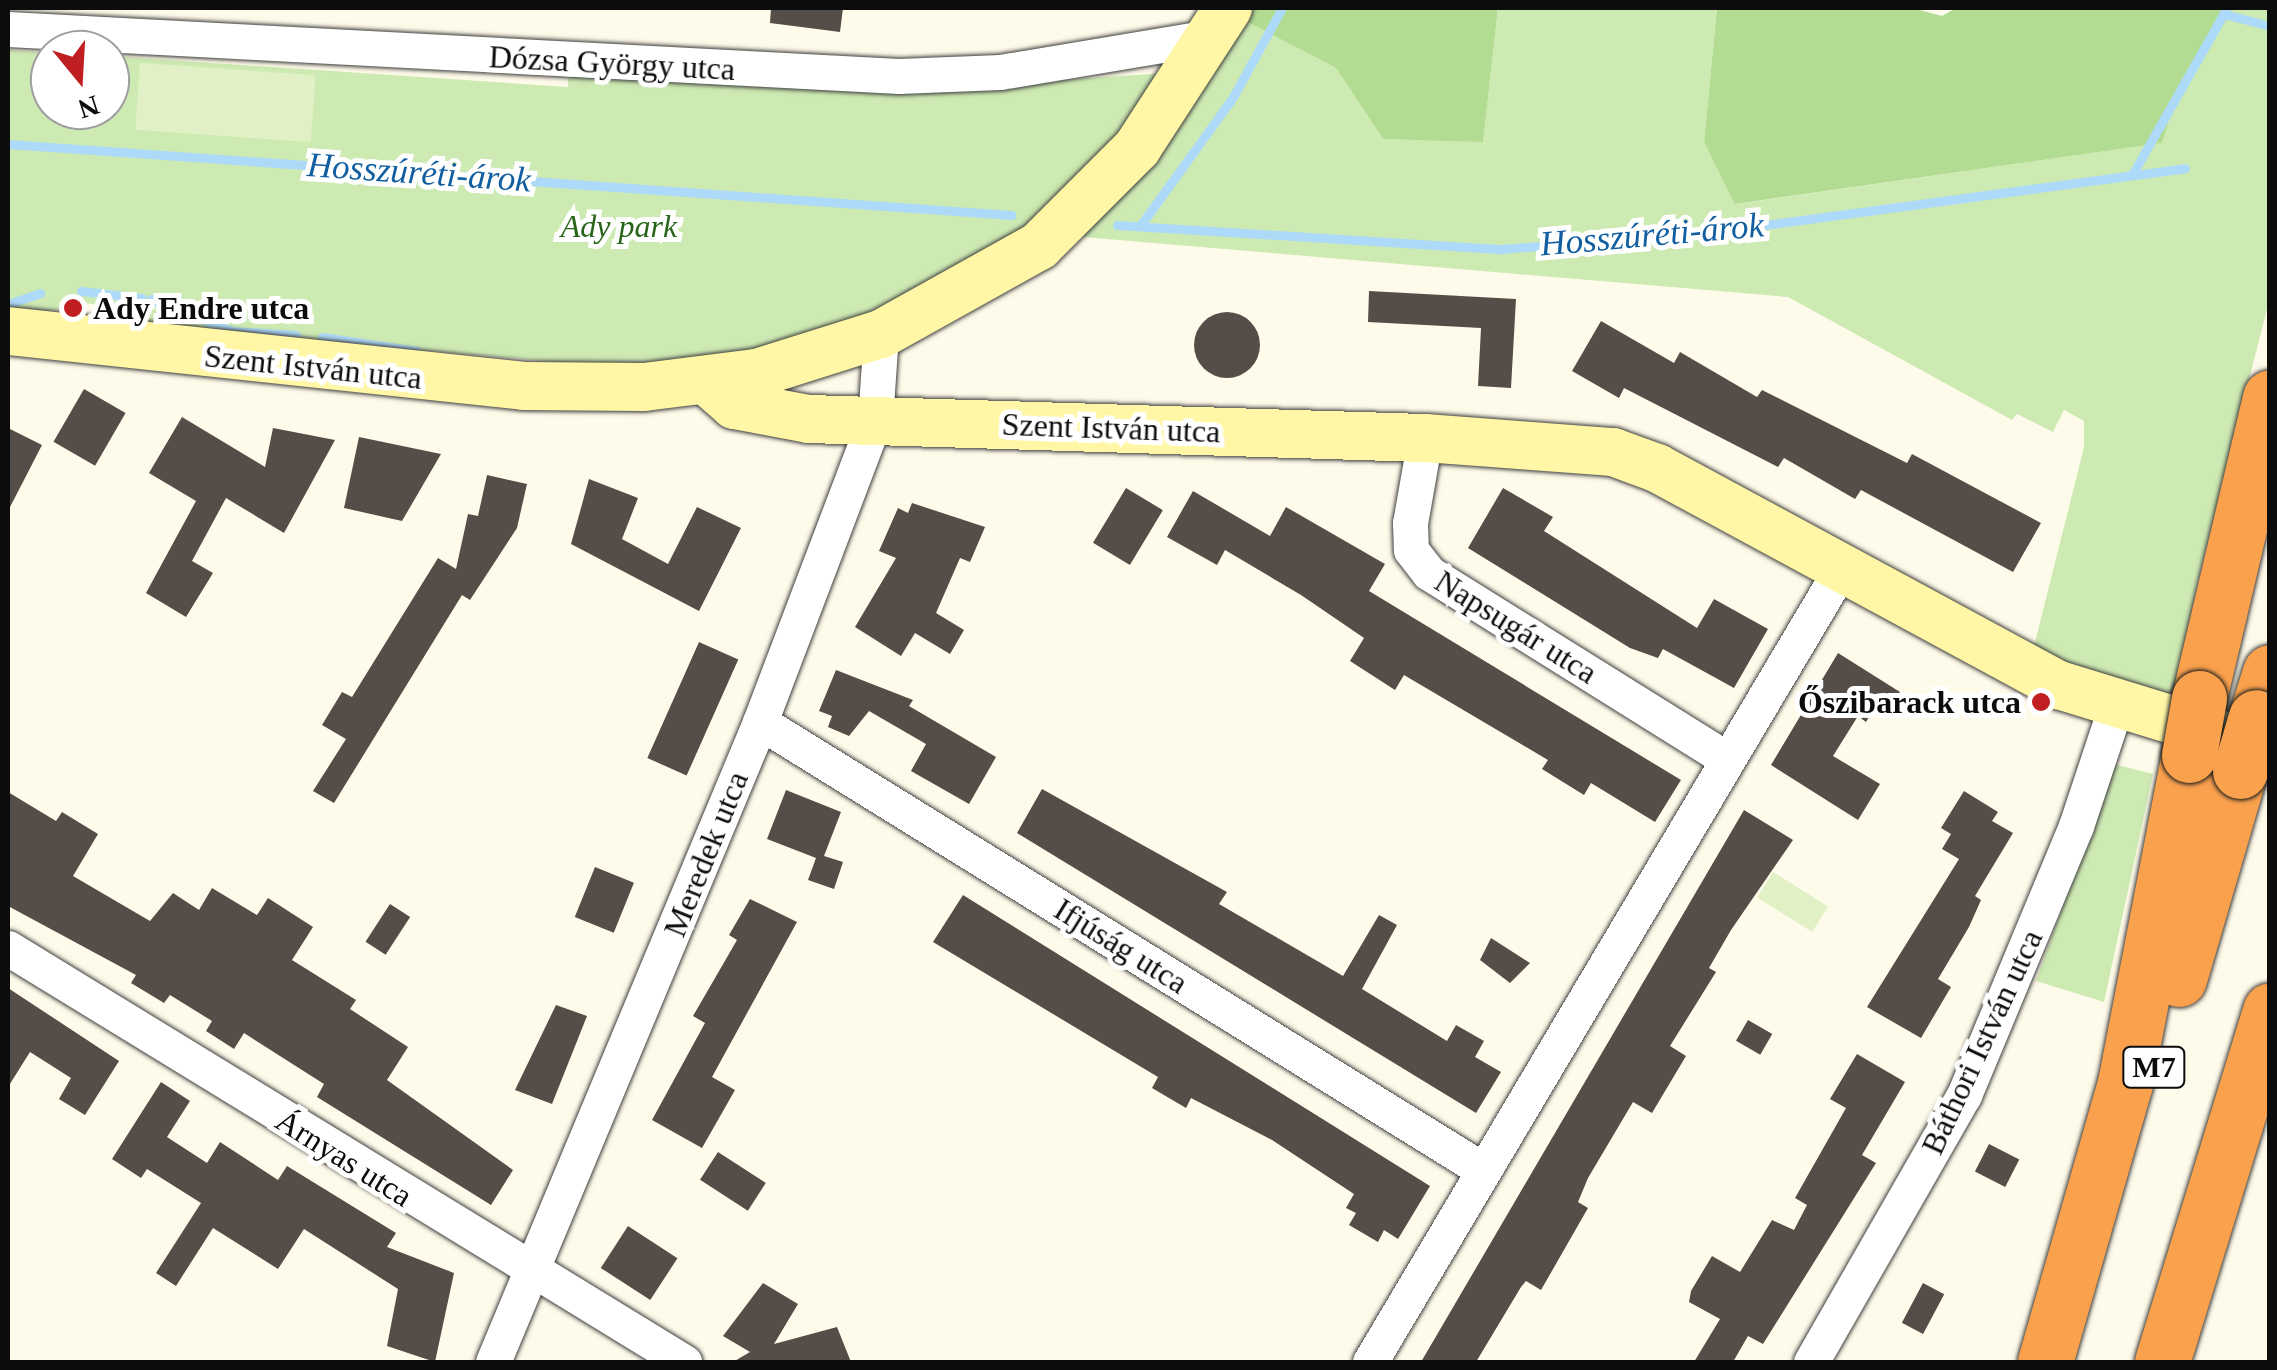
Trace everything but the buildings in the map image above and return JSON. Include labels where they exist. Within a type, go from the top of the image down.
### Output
[{"type":"highway","points":[[2045,1362],[2125,1083],[2184,724],[2270,397]]},
{"type":"highway","name":"M7","points":[[2068,1362],[2259,727]]},
{"type":"highway","points":[[2162,1362],[2270,1010]]},
{"type":"street","name":"Dózsa György utca","points":[[8,29],[899,76],[1000,72],[1221,22]]},
{"type":"street","points":[[708,382],[881,334],[1038,246],[1136,148],[1221,22]]},
{"type":"street","name":"Szent István utca","points":[[8,331],[400,378],[524,386],[708,382],[734,405],[809,419],[1425,438],[1613,452],[1841,568],[1974,644],[2116,706],[2184,724],[2259,727]]},
{"type":"street","name":"Meredek utca","points":[[492,1362],[533,1276],[760,722],[875,420],[881,334]]},
{"type":"street","name":"Napsugár utca","points":[[1425,438],[1410,522],[1411,550],[1429,574],[1724,757]]},
{"type":"street","points":[[1370,1362],[1724,757],[1841,568]]},
{"type":"street","name":"Báthori István utca","points":[[1812,1362],[1964,1095],[2076,826],[2116,706]]},
{"type":"street","name":"Ifjúság utca","points":[[760,722],[1482,1170]]},
{"type":"street","name":"Árnyas utca","points":[[8,948],[533,1276],[684,1362]]},
{"type":"green space","points":[[1245,8],[1498,8],[1483,142],[1383,139],[1336,68],[1240,18]]},
{"type":"green space","points":[[1498,8],[1717,8],[1704,142],[1736,204],[2161,143],[2172,109],[2234,8],[2269,8],[2269,301],[2196,588],[2175,705],[2032,654],[2084,447],[2084,421],[2064,410],[2053,432],[2017,414],[2012,420],[1788,297],[1071,236],[1240,18],[1336,68],[1383,139],[1483,141]]},
{"type":"green space","points":[[1717,8],[1912,8],[1942,16],[1956,8],[2234,8],[2172,109],[2162,143],[1735,204],[1704,142]]},
{"type":"green space","name":"Ady park","points":[[8,50],[30,52],[30,130],[130,130],[130,57],[568,87],[568,75],[902,90],[1167,73],[1146,105],[1021,234],[938,288],[804,341],[642,370],[180,328],[147,321],[147,311],[69,301],[69,310],[8,312]]},
{"type":"green space","points":[[140,63],[316,75],[311,142],[135,130]]},
{"type":"green space","points":[[2114,764],[2153,774],[2104,1002],[2036,981]]},
{"type":"green space","points":[[1773,872],[1828,906],[1812,932],[1757,897]]},
{"type":"waterway","points":[[1140,226],[1233,97],[1282,8]]},
{"type":"waterway","points":[[2132,175],[2227,8]]},
{"type":"waterway","points":[[2224,14],[2270,26]]},
{"type":"waterway","name":"Hosszúréti-árok","points":[[8,144],[1011,215]]},
{"type":"waterway","name":"Hosszúréti-árok","points":[[1117,225],[1502,249],[1735,229],[2185,168]]},
{"type":"waterway","points":[[81,291],[142,298]]},
{"type":"waterway","points":[[8,304],[40,293]]},
{"type":"waterway","points":[[151,299],[232,331],[296,335]]},
{"type":"waterway","points":[[322,337],[417,351]]},
{"type":"place","name":"Ady Endre utca","points":[[73,308]]},
{"type":"place","name":"Őszibarack utca","points":[[2041,702]]}]
